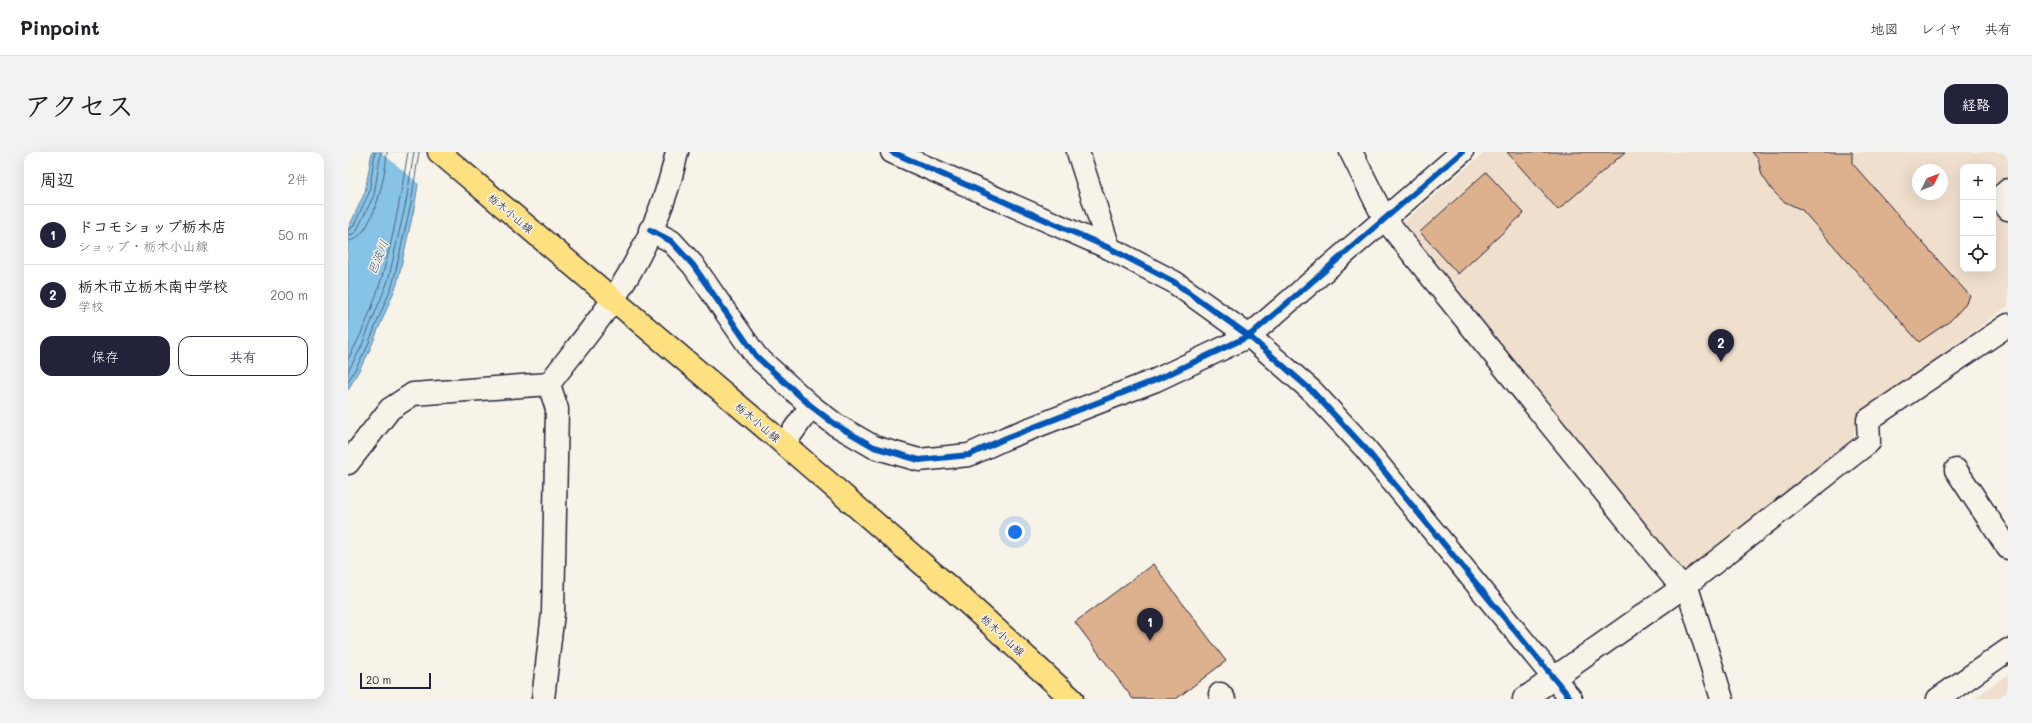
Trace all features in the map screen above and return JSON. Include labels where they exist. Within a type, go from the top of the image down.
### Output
[{"type":"main road","name":"栃木小山線","points":[[439,152],[612,300],[784,444],[964,599],[1072,699]]},
{"type":"street","points":[[348,464],[390,409],[413,394],[549,384],[612,300],[634,265],[672,175],[677,152]]},
{"type":"street","points":[[892,152],[1109,248],[1174,282],[1249,336],[1312,391],[1365,448],[1571,699]]},
{"type":"street","points":[[1078,152],[1109,248]]},
{"type":"street","points":[[1351,152],[1384,218],[1684,586],[1722,699]]},
{"type":"street","points":[[650,230],[671,240],[693,265],[756,356],[811,406],[836,425],[874,447],[919,460],[969,455],[1006,438],[1156,380],[1249,336],[1462,152]]},
{"type":"street","points":[[2008,190],[1999,198],[2008,209]]},
{"type":"street","points":[[1524,699],[1684,586],[1869,442],[1868,420],[2008,325]]},
{"type":"street","points":[[543,699],[553,613],[557,409],[549,384]]},
{"type":"street","points":[[784,444],[811,406]]},
{"type":"street","points":[[1956,470],[2008,548]]},
{"type":"street","points":[[1938,699],[2008,650]]},
{"type":"shaded area","points":[[1485,152],[2008,152],[2008,177],[1996,189],[1996,164],[1960,164],[1960,272],[1996,272],[1996,208],[2008,222],[2008,306],[1857,418],[1852,446],[1684,573],[1399,226]]},
{"type":"shaded area","points":[[2008,674],[2008,699],[1973,699]]},
{"type":"water","name":"巴波川","points":[[372,152],[423,152],[415,204],[397,284],[368,354],[348,390],[348,229],[365,192]]},
{"type":"pier","points":[[381,152],[425,152],[420,185]]},
{"type":"building","points":[[1507,152],[1625,152],[1558,210]]},
{"type":"building","points":[[1752,152],[1852,152],[1852,163],[1970,296],[1963,307],[1950,321],[1919,342],[1802,210],[1783,201],[1772,190],[1762,175],[1758,159]]},
{"type":"building","points":[[1486,172],[1524,213],[1458,274],[1420,232]]},
{"type":"building","points":[[1153,564],[1226,661],[1176,699],[1133,699],[1075,622]]},
{"type":"cycle path","points":[[892,152],[1109,248],[1174,282],[1249,336],[1312,391],[1365,448],[1571,699]]},
{"type":"cycle path","points":[[650,230],[671,241],[693,265],[756,356],[811,406],[836,425],[874,447],[919,460],[969,455],[1006,438],[1156,380],[1249,336],[1462,152]]},
{"type":"place","name":"栃木市立栃木南中学校","points":[[1721,362]]},
{"type":"place","name":"ドコモショップ栃木店","points":[[1150,641]]}]
